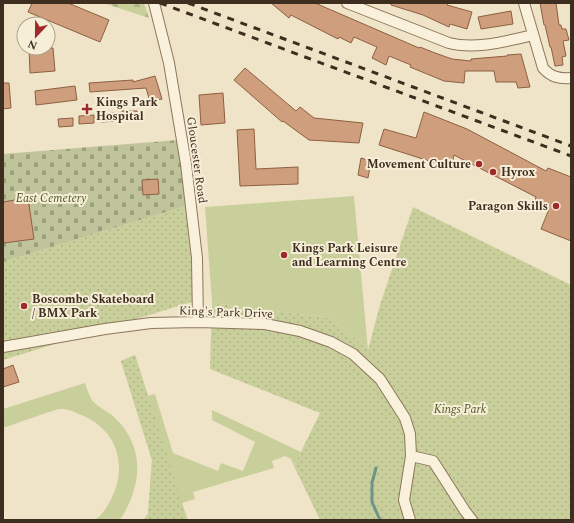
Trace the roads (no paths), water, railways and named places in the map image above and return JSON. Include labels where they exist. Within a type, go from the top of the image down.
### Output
[{"type":"street","name":"Gloucester Road","points":[[154,3],[169,63],[186,164],[197,258],[198,322]]},
{"type":"street","points":[[347,3],[459,46],[507,42],[533,35]]},
{"type":"street","points":[[524,3],[543,68],[556,78],[571,78]]},
{"type":"street","name":"King's Park Drive","points":[[3,347],[62,336],[151,323],[198,322],[265,324],[300,331],[331,342],[353,354],[380,379],[406,418],[410,434],[411,456],[404,500],[410,520]]},
{"type":"street","points":[[411,456],[433,461],[472,520]]},
{"type":"waterway","points":[[376,468],[372,483],[372,502],[380,520]]},
{"type":"railway","points":[[160,3],[571,156]]},
{"type":"railway","points":[[188,3],[571,146]]},
{"type":"place","name":"Kings Park Hospital","points":[[87,109]]},
{"type":"place","name":"Movement Culture","points":[[479,164]]},
{"type":"place","name":"Hyrox","points":[[493,172]]},
{"type":"place","name":"Paragon Skills","points":[[556,206]]},
{"type":"place","name":"Kings Park Leisure and Learning Centre","points":[[284,255]]},
{"type":"place","name":"Boscombe Skateboard / BMX Park","points":[[24,306]]},
{"type":"park label","name":"East Cemetery","points":[[51,198]]},
{"type":"park label","name":"Kings Park","points":[[460,409]]}]
